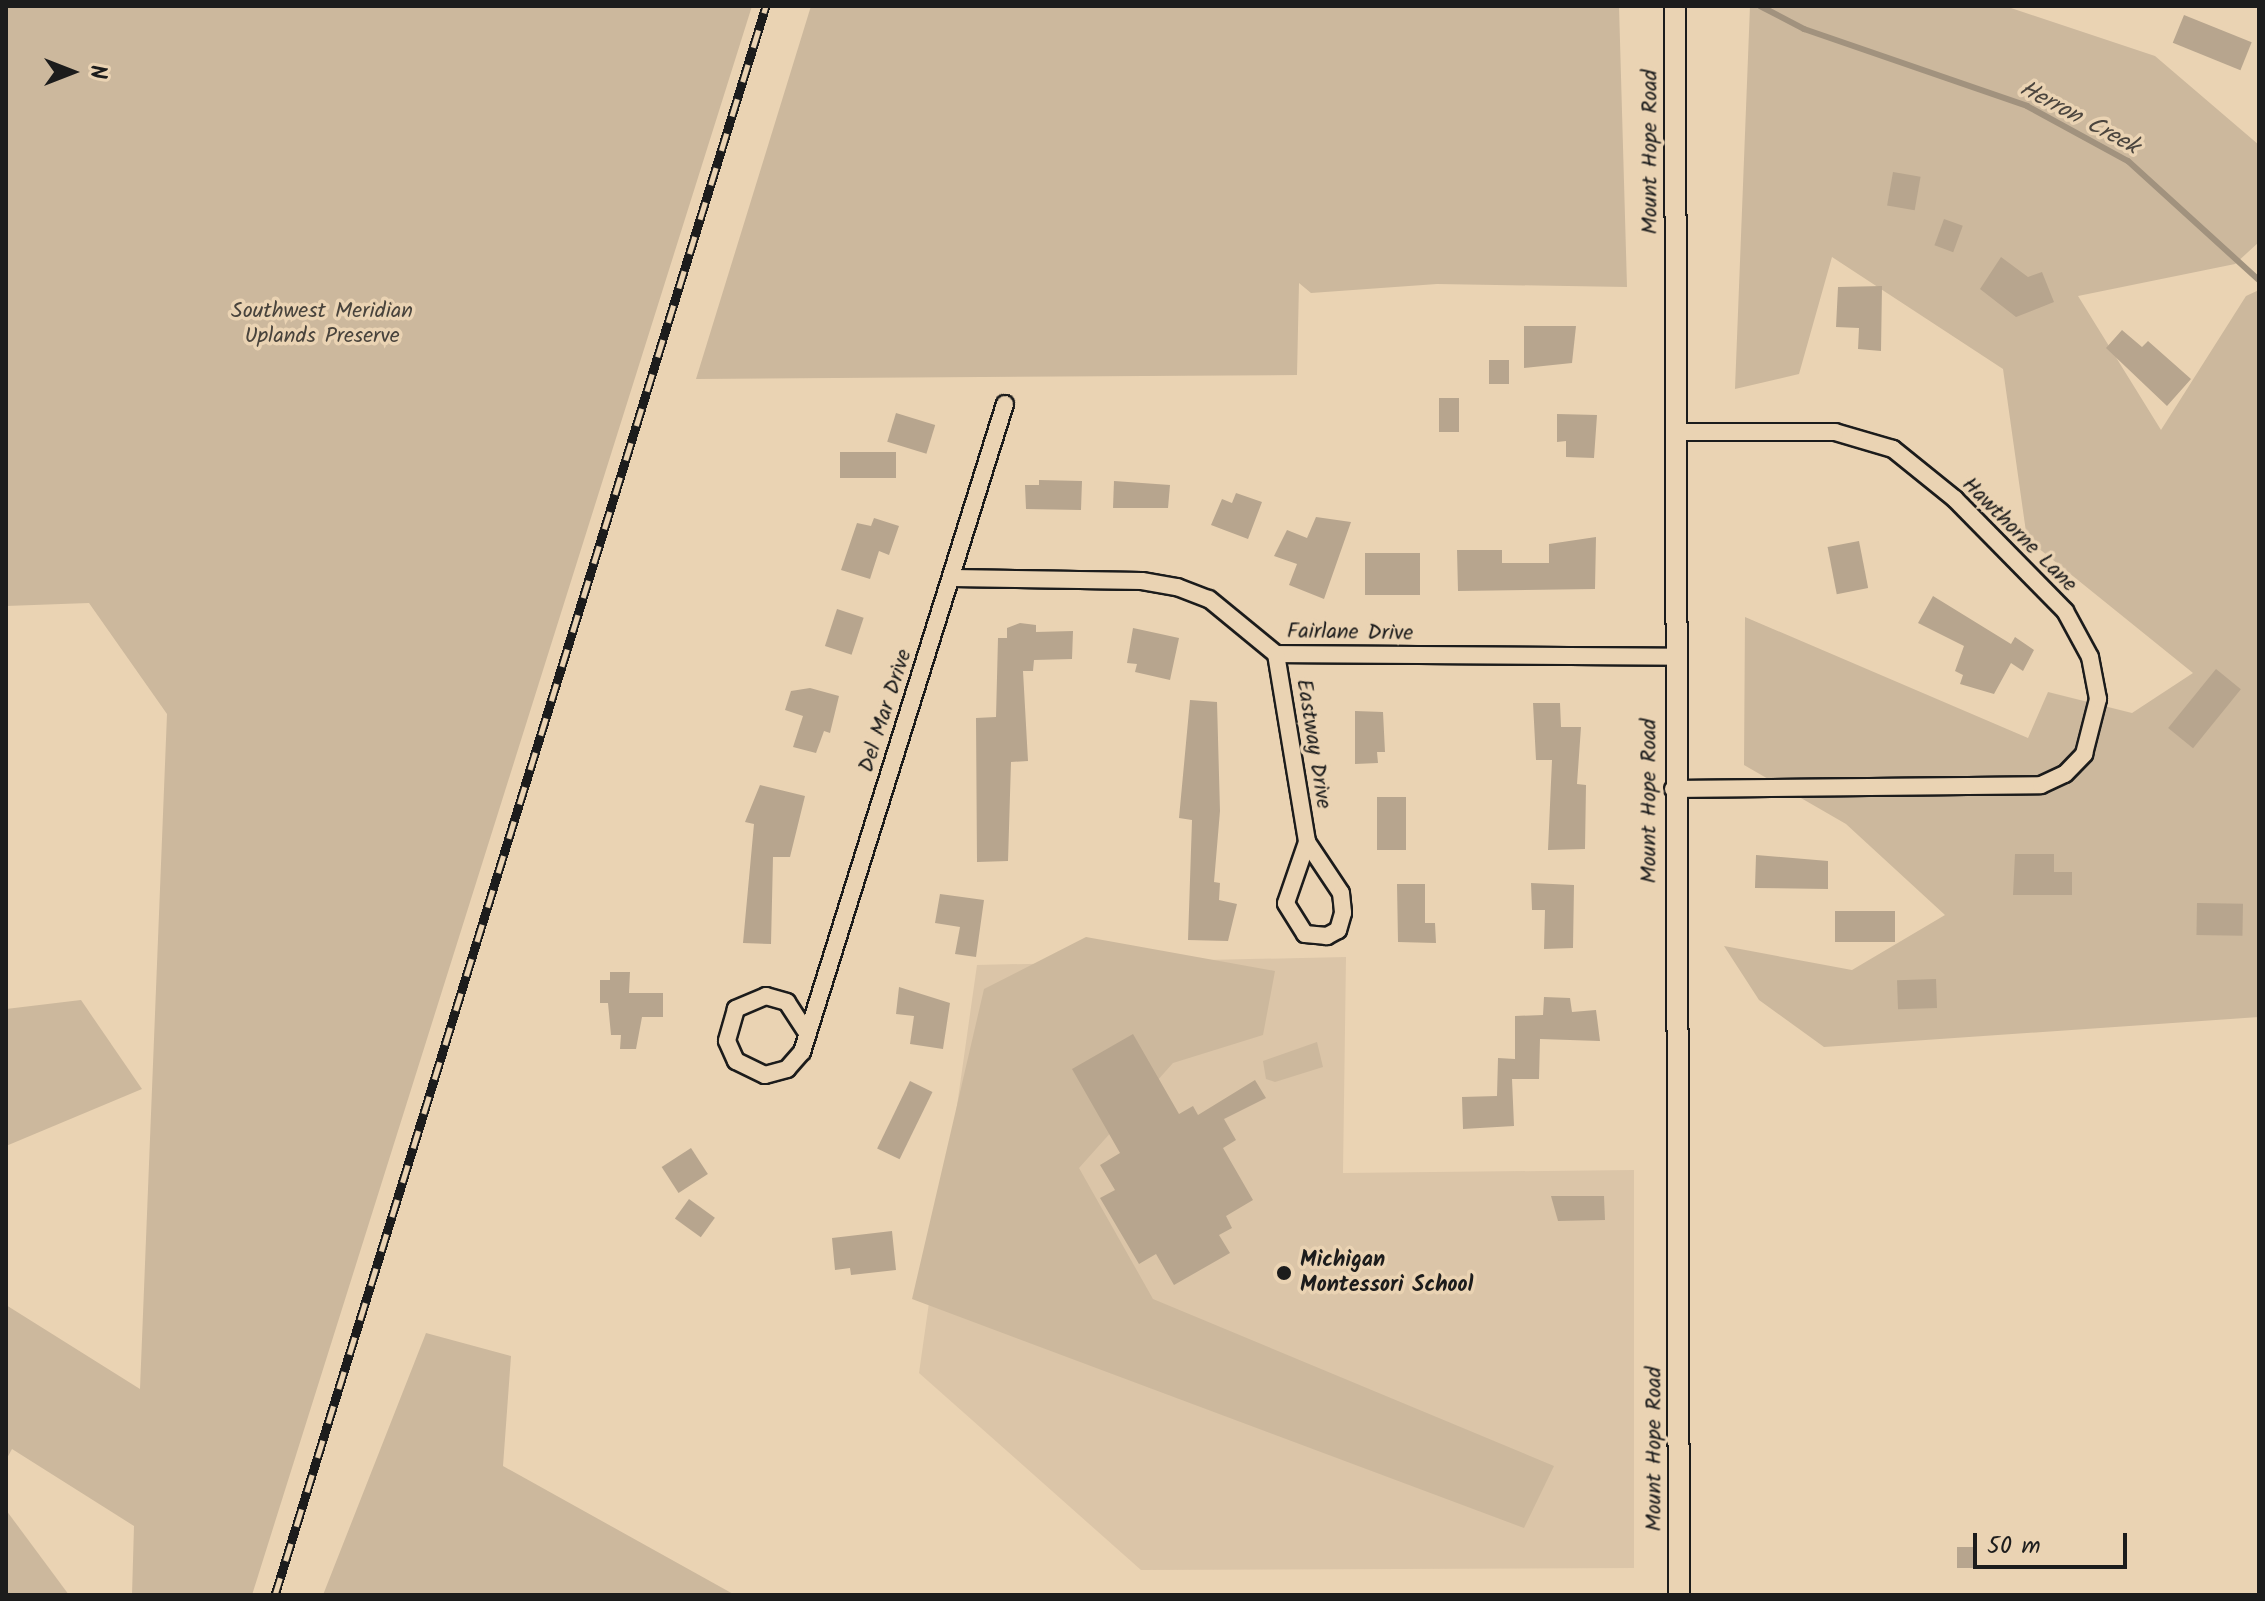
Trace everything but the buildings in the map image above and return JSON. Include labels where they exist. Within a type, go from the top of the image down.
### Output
[{"type":"street","name":"Mount Hope Road","points":[[1675,6],[1673,789],[1679,1595]]},
{"type":"street","name":"Del Mar Drive","points":[[805,1030],[787,1002],[766,996],[736,1009],[727,1041],[744,1068],[765,1075],[796,1062],[953,578],[1005,404]]},
{"type":"street","name":"Hawthorne Lane","points":[[1673,789],[2041,785],[2065,774],[2084,754],[2098,699],[2090,657],[2065,611],[1955,499],[1893,449],[1835,432],[1674,432]]},
{"type":"street","name":"Fairlane Drive","points":[[953,578],[1177,587],[1209,599],[1276,654],[1674,657]]},
{"type":"street","name":"Eastway Drive","points":[[1276,654],[1307,842],[1341,893],[1341,922],[1327,936],[1305,934],[1286,903],[1307,842]]},
{"type":"shaded area","name":"Michigan Montessori School","points":[[1346,957],[1343,1173],[1634,1170],[1634,1568],[1141,1570],[919,1373],[977,965]]},
{"type":"green space","name":"Southwest Meridian Uplands Preserve","points":[[6,6],[752,6],[252,1595],[132,1595],[134,1526],[12,1449],[6,1460],[6,1305],[140,1389],[167,714],[89,603],[6,606]]},
{"type":"green space","points":[[811,6],[1619,6],[1627,287],[1437,284],[1311,293],[1299,283],[1297,375],[696,379]]},
{"type":"green space","points":[[1750,6],[2005,6],[2155,56],[2259,145],[2259,242],[2235,264],[2078,296],[2161,430],[2246,296],[2259,290],[2259,1017],[1824,1047],[1759,1000],[1724,946],[1852,970],[1945,915],[1846,824],[1744,765],[1745,617],[2028,738],[2048,692],[2132,713],[2193,673],[2027,539],[2003,369],[1832,257],[1799,374],[1735,389]]},
{"type":"green space","points":[[1086,937],[1275,971],[1263,1035],[1173,1063],[1079,1168],[1153,1299],[1554,1466],[1524,1528],[912,1299],[984,989]]},
{"type":"green space","points":[[81,1000],[142,1089],[6,1146],[6,1009]]},
{"type":"green space","points":[[1317,1042],[1323,1067],[1275,1082],[1266,1079],[1263,1061]]},
{"type":"green space","points":[[426,1333],[511,1356],[503,1466],[735,1595],[323,1595]]},
{"type":"green space","points":[[6,1510],[69,1595],[6,1595]]},
{"type":"waterway","name":"Herron Creek","points":[[1760,6],[1804,29],[2027,106],[2128,161],[2259,280]]},
{"type":"railway","points":[[275,1595],[766,6]]},
{"type":"place","name":"Michigan Montessori School","points":[[1284,1273]]}]
